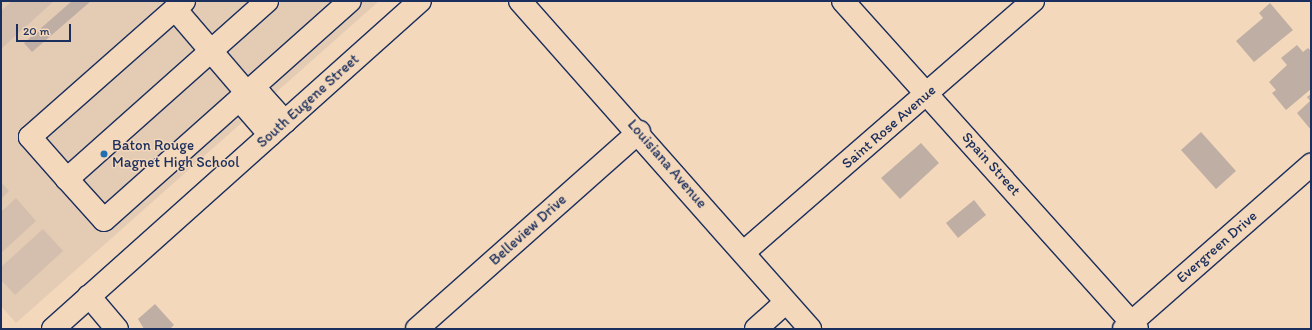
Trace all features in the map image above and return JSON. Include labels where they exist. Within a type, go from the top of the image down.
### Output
[{"type":"street","points":[[67,179],[267,1]]},
{"type":"street","points":[[277,129],[246,107],[247,93],[211,51],[179,5],[30,137],[104,220],[247,93],[350,1]]},
{"type":"street","name":"South Eugene Street","points":[[53,329],[420,1]]},
{"type":"street","name":"Louisiana Avenue","points":[[520,1],[639,132],[810,329]]},
{"type":"street","name":"Spain Street","points":[[843,1],[927,93],[1131,327]]},
{"type":"street","name":"Saint Rose Avenue","points":[[744,252],[1033,1]]},
{"type":"street","name":"Belleview Drive","points":[[417,329],[639,132]]},
{"type":"street","name":"Evergreen Drive","points":[[1131,327],[1311,165]]},
{"type":"street","points":[[89,296],[117,329]]},
{"type":"street","points":[[756,329],[786,302]]},
{"type":"shaded area","name":"Baton Rouge Magnet High School","points":[[1,1],[379,1],[16,323],[1,306]]},
{"type":"shaded area","points":[[12,1],[54,1],[1,49],[1,11]]},
{"type":"shaded area","points":[[1,182],[9,191],[1,199]]},
{"type":"shaded area","points":[[16,198],[36,221],[1,253],[1,212]]},
{"type":"shaded area","points":[[43,229],[63,251],[15,295],[1,280],[1,267]]},
{"type":"building","points":[[72,1],[91,1],[32,52],[24,43]]},
{"type":"building","points":[[1270,3],[1293,30],[1254,62],[1236,41],[1263,18],[1259,13]]},
{"type":"building","points":[[1297,45],[1303,52],[1308,48],[1311,51],[1311,89],[1286,110],[1272,93],[1276,90],[1269,82],[1287,65],[1281,58]]},
{"type":"building","points":[[1311,94],[1311,130],[1297,113],[1310,101],[1307,97]]},
{"type":"building","points":[[1201,132],[1236,171],[1216,189],[1181,150]]},
{"type":"building","points":[[921,143],[939,163],[900,199],[881,178]]},
{"type":"building","points":[[974,200],[986,215],[958,238],[946,223]]},
{"type":"building","points":[[155,304],[174,325],[170,329],[144,329],[138,319]]},
{"type":"place","name":"Baton Rouge Magnet High School","points":[[104,154]]}]
